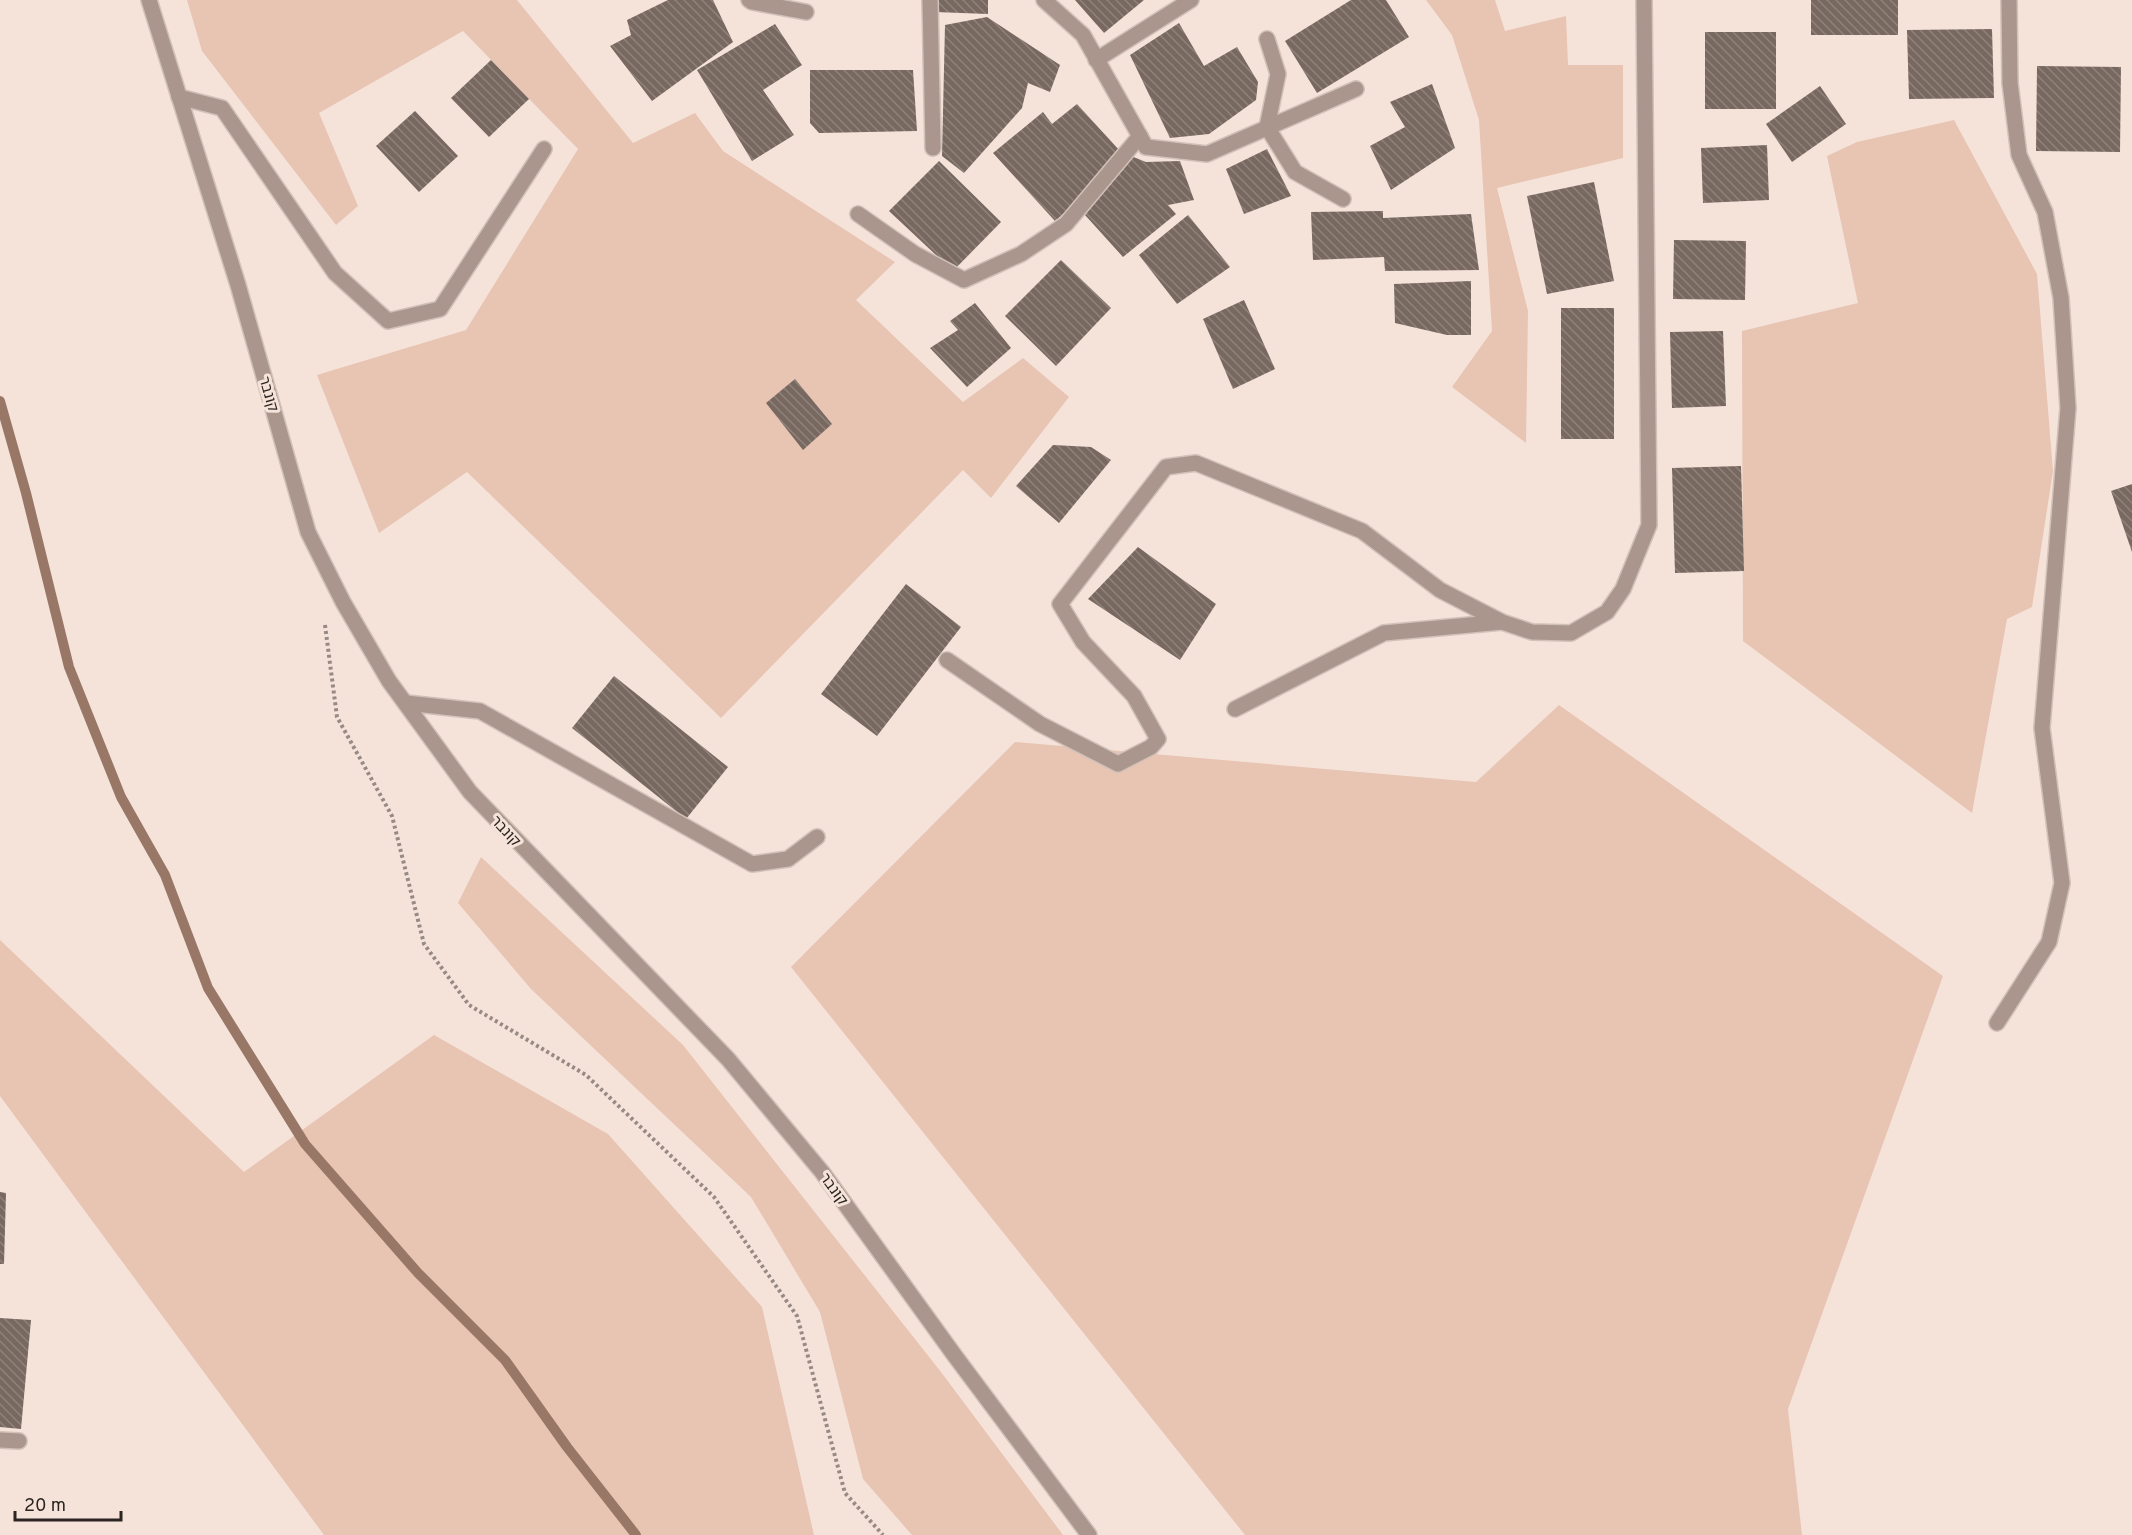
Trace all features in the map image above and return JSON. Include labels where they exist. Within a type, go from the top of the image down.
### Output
[{"type":"street","name":"קונבר","points":[[149,0],[238,285],[308,532],[343,602],[389,681],[470,792],[728,1059],[822,1172],[955,1356],[1089,1535]]},
{"type":"street","points":[[749,0],[752,3],[806,12]]},
{"type":"street","points":[[930,0],[933,148]]},
{"type":"street","points":[[1044,0],[1083,35],[1146,147],[1207,154],[1356,89]]},
{"type":"street","points":[[1096,60],[1191,0]]},
{"type":"street","points":[[947,660],[1040,724],[1118,764],[1151,747],[1158,739],[1134,696],[1083,642],[1060,603],[1166,467],[1196,463],[1362,531],[1440,590],[1502,622],[1532,632],[1571,633],[1607,612],[1623,589],[1649,525],[1644,0]]},
{"type":"street","points":[[1997,1023],[2049,942],[2062,883],[2042,728],[2068,408],[2061,298],[2046,212],[2019,155],[2010,83],[2009,0]]},
{"type":"street","points":[[1267,39],[1278,74],[1267,127],[1295,172],[1343,199]]},
{"type":"street","points":[[179,97],[222,108],[335,273],[388,321],[440,309],[544,149]]},
{"type":"street","points":[[858,214],[915,254],[964,279],[1021,254],[1066,224],[1140,136]]},
{"type":"street","points":[[1235,709],[1384,633],[1502,622]]},
{"type":"street","points":[[406,703],[480,711],[752,864],[788,859],[817,837]]},
{"type":"street","points":[[0,1440],[19,1441]]},
{"type":"path","points":[[323,615],[337,717],[392,816],[424,944],[469,1005],[586,1075],[714,1197],[797,1316],[845,1493],[883,1535]]},
{"type":"shaded area","points":[[187,0],[517,0],[633,143],[695,113],[723,151],[895,262],[856,300],[963,402],[1023,358],[1069,397],[991,498],[963,470],[721,718],[467,472],[379,533],[317,375],[466,330],[578,149],[463,31],[319,113],[358,206],[336,225],[202,51]]},
{"type":"shaded area","points":[[1426,0],[1495,0],[1505,31],[1566,16],[1568,65],[1623,65],[1623,158],[1497,188],[1528,311],[1526,443],[1452,387],[1492,331],[1479,120],[1452,35]]},
{"type":"shaded area","points":[[1954,120],[2037,274],[2053,471],[2032,607],[2007,619],[1972,813],[1743,641],[1742,331],[1858,303],[1827,156],[1857,142]]},
{"type":"shaded area","points":[[1559,705],[1943,976],[1788,1409],[1802,1535],[1245,1535],[791,967],[1015,742],[1476,782]]},
{"type":"shaded area","points":[[481,857],[683,1045],[941,1372],[1063,1535],[912,1535],[863,1479],[820,1312],[751,1197],[531,989],[458,903]]},
{"type":"shaded area","points":[[0,940],[244,1172],[434,1035],[608,1134],[762,1307],[814,1535],[324,1535],[0,1096]]},
{"type":"building","points":[[668,0],[713,0],[733,42],[652,101],[610,46],[631,35],[627,20]]},
{"type":"building","points":[[935,0],[988,0],[988,14],[935,12]]},
{"type":"building","points":[[1075,0],[1144,0],[1104,33]]},
{"type":"building","points":[[1351,0],[1386,0],[1409,37],[1317,93],[1285,41]]},
{"type":"building","points":[[1811,0],[1898,0],[1898,35],[1811,35]]},
{"type":"building","points":[[987,17],[1060,65],[1050,92],[1028,83],[1022,108],[964,173],[942,156],[945,25]]},
{"type":"building","points":[[1179,23],[1204,66],[1237,47],[1258,82],[1256,100],[1209,134],[1170,138],[1130,55]]},
{"type":"building","points":[[775,24],[802,65],[763,90],[794,135],[752,161],[697,70]]},
{"type":"building","points":[[1992,29],[1994,98],[1909,99],[1907,30]]},
{"type":"building","points":[[1705,32],[1776,32],[1776,109],[1705,109]]},
{"type":"building","points":[[491,60],[529,99],[489,137],[451,98]]},
{"type":"building","points":[[2037,66],[2121,67],[2120,152],[2036,151]]},
{"type":"building","points":[[810,70],[913,70],[917,131],[819,133],[810,123]]},
{"type":"building","points":[[1432,84],[1455,148],[1391,190],[1370,146],[1405,127],[1390,102]]},
{"type":"building","points":[[1820,86],[1846,124],[1792,162],[1766,124]]},
{"type":"building","points":[[1077,104],[1120,151],[1075,204],[1055,221],[993,153],[1043,112],[1052,124]]},
{"type":"building","points":[[415,111],[458,156],[419,192],[376,146]]},
{"type":"building","points":[[1767,145],[1769,200],[1703,203],[1701,148]]},
{"type":"building","points":[[1267,149],[1291,196],[1244,214],[1226,169]]},
{"type":"building","points":[[1131,156],[1146,162],[1180,161],[1194,200],[1168,205],[1176,214],[1123,257],[1085,215]]},
{"type":"building","points":[[939,161],[1001,222],[953,271],[889,211]]},
{"type":"building","points":[[1594,182],[1614,281],[1547,294],[1527,196]]},
{"type":"building","points":[[1383,211],[1383,218],[1471,214],[1479,270],[1385,271],[1384,257],[1313,260],[1311,212]]},
{"type":"building","points":[[1188,215],[1230,267],[1177,304],[1139,255]]},
{"type":"building","points":[[1674,240],[1746,241],[1745,300],[1673,299]]},
{"type":"building","points":[[1061,260],[1111,308],[1056,366],[1005,316]]},
{"type":"building","points":[[1471,281],[1471,335],[1447,335],[1395,323],[1394,284]]},
{"type":"building","points":[[1244,300],[1275,369],[1233,389],[1203,319]]},
{"type":"building","points":[[975,303],[1011,348],[967,387],[930,348],[958,330],[950,321]]},
{"type":"building","points":[[1561,308],[1614,308],[1614,439],[1561,439]]},
{"type":"building","points":[[1723,331],[1726,406],[1672,408],[1670,332]]},
{"type":"building","points":[[795,379],[832,424],[803,450],[766,403]]},
{"type":"building","points":[[1053,445],[1091,447],[1111,460],[1059,523],[1016,486]]},
{"type":"building","points":[[1741,466],[1744,571],[1675,573],[1672,468]]},
{"type":"building","points":[[2132,484],[2132,552],[2111,491]]},
{"type":"building","points":[[1138,547],[1216,604],[1180,660],[1088,599]]},
{"type":"building","points":[[906,584],[961,627],[877,736],[821,694]]},
{"type":"building","points":[[614,676],[728,767],[686,819],[572,728]]},
{"type":"building","points":[[0,1192],[6,1193],[4,1264],[0,1264]]},
{"type":"building","points":[[0,1318],[31,1320],[21,1429],[0,1427]]},
{"type":"waterway","points":[[0,401],[26,493],[69,667],[121,797],[165,875],[208,988],[305,1144],[418,1273],[505,1360],[567,1447],[636,1535]]}]
